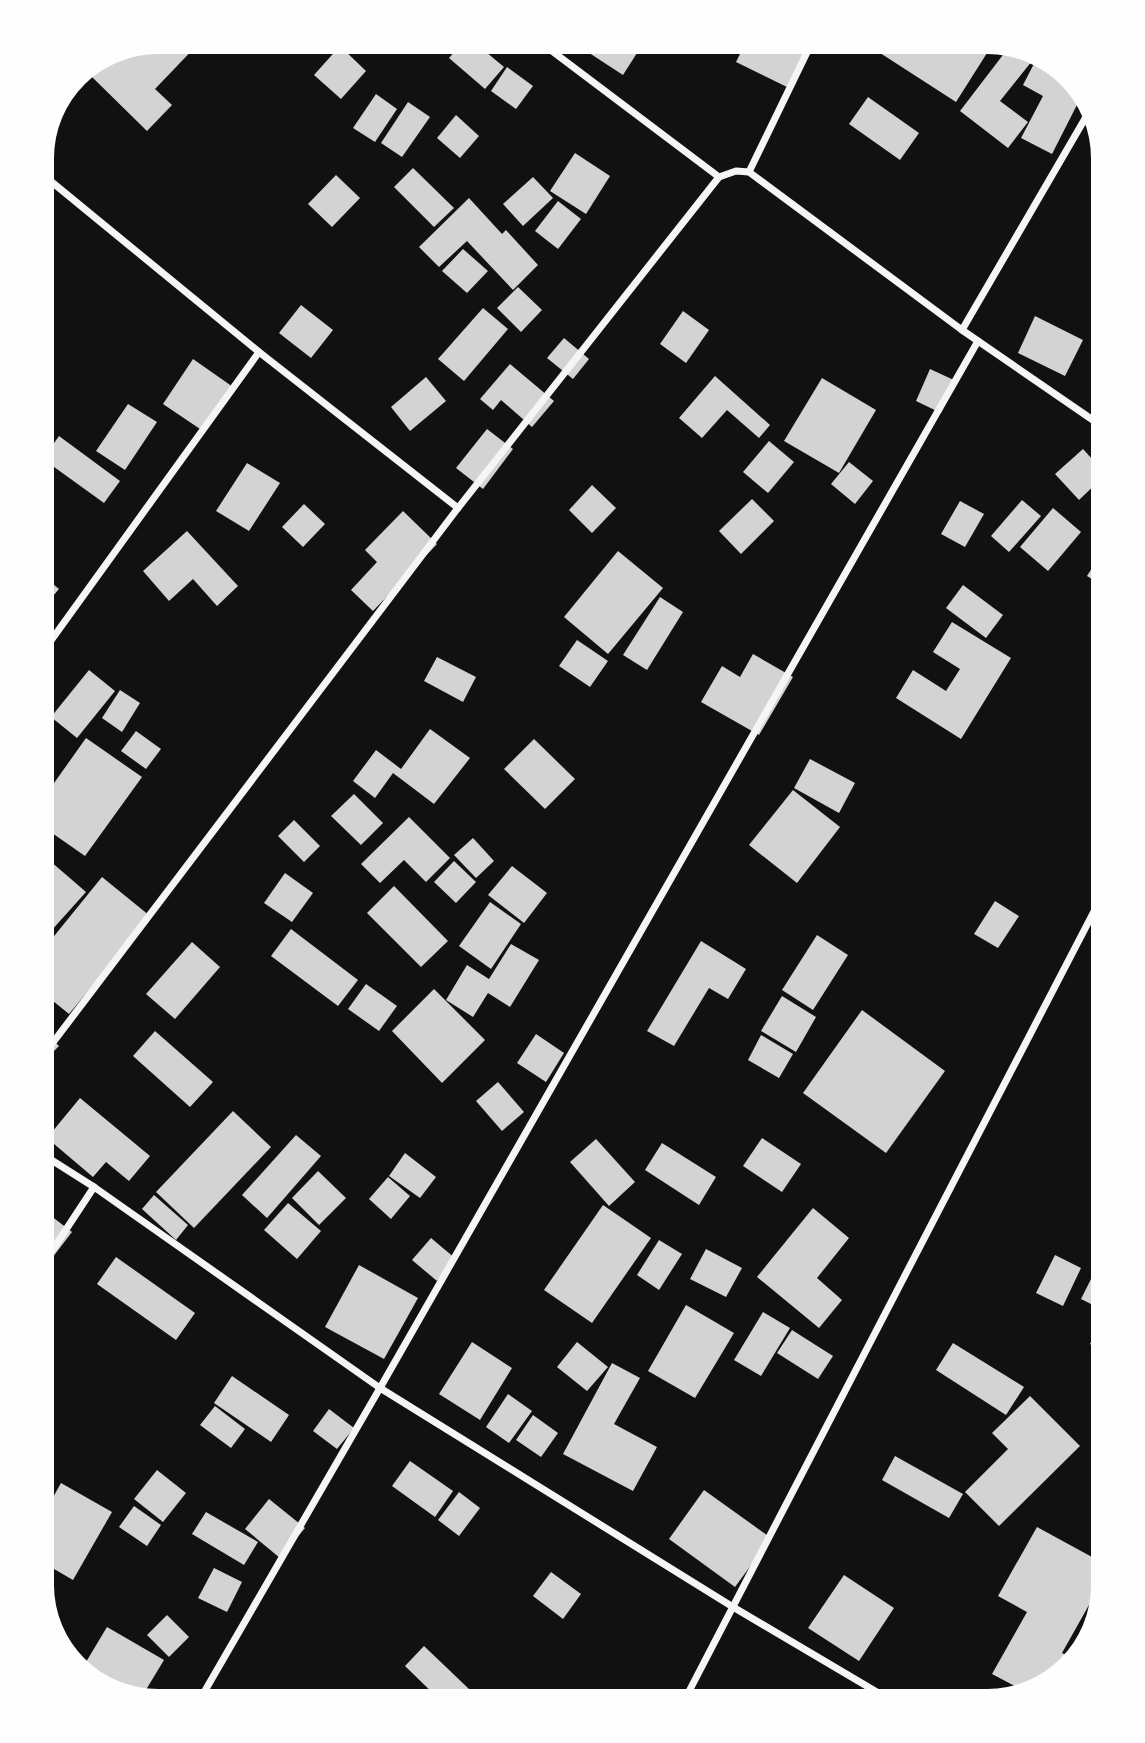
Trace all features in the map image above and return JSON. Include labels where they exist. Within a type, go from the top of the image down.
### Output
[{"type":"street","points":[[556,54],[719,177]]},
{"type":"street","points":[[749,172],[806,54]]},
{"type":"street","points":[[962,330],[1084,121]]},
{"type":"street","points":[[54,1041],[458,508],[719,177],[736,171],[749,172],[962,330],[1091,419]]},
{"type":"street","points":[[54,184],[259,352],[458,508]]},
{"type":"street","points":[[206,1689],[978,341]]},
{"type":"street","points":[[54,636],[259,352]]},
{"type":"street","points":[[690,1689],[1091,917]]},
{"type":"street","points":[[54,1162],[380,1388],[733,1607],[872,1689]]},
{"type":"street","points":[[54,1248],[94,1187]]},
{"type":"building","points":[[189,54],[155,89],[172,105],[147,131],[93,78],[106,68],[144,55]]},
{"type":"building","points":[[333,54],[348,54],[366,71],[341,99],[314,75]]},
{"type":"building","points":[[452,54],[488,54],[504,67],[485,89],[449,58]]},
{"type":"building","points":[[591,54],[636,54],[623,75]]},
{"type":"building","points":[[740,54],[806,54],[789,88],[736,62]]},
{"type":"building","points":[[882,54],[986,54],[956,102]]},
{"type":"building","points":[[1003,55],[1030,64],[1000,101],[1028,122],[1008,148],[960,111]]},
{"type":"building","points":[[1033,66],[1060,85],[1077,106],[1052,154],[1021,138],[1043,96],[1023,85]]},
{"type":"building","points":[[507,67],[533,86],[516,109],[491,91]]},
{"type":"building","points":[[376,94],[397,109],[375,142],[353,128]]},
{"type":"building","points":[[868,97],[919,133],[900,160],[849,124]]},
{"type":"building","points":[[408,102],[430,117],[402,157],[381,143]]},
{"type":"building","points":[[456,115],[479,136],[460,158],[437,138]]},
{"type":"building","points":[[575,153],[610,176],[586,214],[550,191]]},
{"type":"building","points":[[413,168],[454,208],[434,227],[394,187]]},
{"type":"building","points":[[336,175],[360,198],[332,227],[308,204]]},
{"type":"building","points":[[533,177],[553,198],[523,226],[503,204]]},
{"type":"building","points":[[469,198],[502,234],[506,230],[538,265],[513,290],[467,241],[439,267],[419,247]]},
{"type":"building","points":[[558,201],[581,219],[558,249],[535,231]]},
{"type":"building","points":[[463,249],[488,271],[467,293],[442,271]]},
{"type":"building","points":[[518,287],[542,310],[521,332],[497,308]]},
{"type":"building","points":[[301,305],[333,330],[311,358],[279,333]]},
{"type":"building","points":[[483,308],[508,329],[464,381],[438,359]]},
{"type":"building","points":[[683,311],[709,330],[686,363],[660,344]]},
{"type":"building","points":[[1035,316],[1083,340],[1065,376],[1018,353]]},
{"type":"building","points":[[564,338],[589,359],[573,379],[547,358]]},
{"type":"building","points":[[193,359],[233,387],[203,431],[163,404]]},
{"type":"building","points":[[510,364],[554,401],[532,427],[501,400],[493,410],[480,399]]},
{"type":"building","points":[[930,369],[956,381],[941,413],[916,401]]},
{"type":"building","points":[[715,376],[770,425],[759,438],[727,410],[702,438],[679,418]]},
{"type":"building","points":[[426,377],[446,401],[410,431],[391,407]]},
{"type":"building","points":[[822,378],[876,410],[839,473],[784,441]]},
{"type":"building","points":[[128,404],[157,422],[125,470],[96,451]]},
{"type":"building","points":[[487,429],[513,449],[483,489],[456,468]]},
{"type":"building","points":[[59,436],[120,481],[104,503],[54,467],[54,443]]},
{"type":"building","points":[[769,441],[794,462],[768,493],[743,472]]},
{"type":"building","points":[[1083,449],[1091,458],[1091,488],[1079,500],[1055,474]]},
{"type":"building","points":[[849,462],[873,481],[855,504],[831,484]]},
{"type":"building","points":[[247,463],[280,483],[249,531],[216,511]]},
{"type":"building","points":[[592,485],[616,508],[592,533],[569,510]]},
{"type":"building","points":[[752,499],[774,521],[741,554],[719,531]]},
{"type":"building","points":[[1022,500],[1041,516],[1009,552],[991,536]]},
{"type":"building","points":[[960,501],[984,514],[965,547],[941,534]]},
{"type":"building","points":[[304,504],[325,524],[303,547],[282,527]]},
{"type":"building","points":[[1053,508],[1081,532],[1048,571],[1020,547]]},
{"type":"building","points":[[403,511],[437,544],[373,611],[351,590],[377,562],[365,550]]},
{"type":"building","points":[[187,531],[238,586],[217,606],[193,579],[169,601],[143,571]]},
{"type":"building","points":[[618,551],[663,588],[608,654],[564,617]]},
{"type":"building","points":[[963,585],[1003,615],[986,638],[946,608]]},
{"type":"building","points":[[660,597],[683,612],[647,670],[623,655]]},
{"type":"building","points":[[952,622],[1011,658],[961,739],[896,698],[913,670],[946,691],[960,669],[933,652]]},
{"type":"building","points":[[577,640],[608,661],[590,687],[559,666]]},
{"type":"building","points":[[753,654],[793,677],[759,735],[701,702],[722,666],[740,677]]},
{"type":"building","points":[[437,657],[476,677],[463,702],[424,681]]},
{"type":"building","points":[[89,670],[115,691],[77,738],[54,719],[54,713]]},
{"type":"building","points":[[120,690],[140,703],[122,732],[102,718]]},
{"type":"building","points":[[430,729],[470,758],[434,804],[393,773],[375,798],[353,781],[376,750],[401,769]]},
{"type":"building","points":[[136,731],[161,749],[146,769],[121,751]]},
{"type":"building","points":[[86,738],[142,777],[85,856],[54,834],[54,783]]},
{"type":"building","points":[[534,739],[575,779],[545,809],[504,769]]},
{"type":"building","points":[[810,759],[855,783],[839,813],[794,788]]},
{"type":"building","points":[[793,790],[840,827],[797,883],[749,845]]},
{"type":"building","points":[[354,794],[383,823],[361,845],[331,816]]},
{"type":"building","points":[[409,817],[450,858],[426,882],[404,860],[380,883],[361,864]]},
{"type":"building","points":[[294,820],[320,846],[304,862],[278,836]]},
{"type":"building","points":[[473,838],[494,861],[476,878],[454,855]]},
{"type":"building","points":[[454,861],[476,882],[456,903],[434,882]]},
{"type":"building","points":[[54,864],[86,892],[54,928]]},
{"type":"building","points":[[512,866],[547,893],[524,923],[488,895]]},
{"type":"building","points":[[285,873],[313,893],[292,922],[264,903]]},
{"type":"building","points":[[102,877],[150,916],[69,1014],[54,1002],[54,936]]},
{"type":"building","points":[[394,886],[448,941],[421,967],[367,913]]},
{"type":"building","points":[[995,901],[1019,916],[998,948],[974,934]]},
{"type":"building","points":[[490,902],[521,924],[491,969],[459,946]]},
{"type":"building","points":[[291,929],[358,980],[338,1006],[271,956]]},
{"type":"building","points":[[817,935],[848,955],[813,1010],[782,990]]},
{"type":"building","points":[[701,941],[746,969],[728,999],[709,988],[674,1046],[647,1031]]},
{"type":"building","points":[[192,942],[220,967],[175,1019],[146,994]]},
{"type":"building","points":[[511,944],[539,960],[510,1007],[488,993],[473,1017],[446,1000],[467,965],[489,979]]},
{"type":"building","points":[[366,984],[397,1006],[379,1031],[348,1009]]},
{"type":"building","points":[[434,989],[485,1040],[442,1083],[392,1031]]},
{"type":"building","points":[[782,996],[816,1017],[796,1052],[761,1031]]},
{"type":"building","points":[[862,1010],[945,1071],[886,1153],[803,1093]]},
{"type":"building","points":[[155,1031],[213,1082],[190,1107],[133,1056]]},
{"type":"building","points":[[536,1034],[564,1053],[546,1082],[517,1063]]},
{"type":"building","points":[[761,1035],[793,1054],[779,1078],[748,1060]]},
{"type":"building","points":[[498,1082],[524,1112],[502,1131],[476,1101]]},
{"type":"building","points":[[80,1098],[150,1156],[129,1181],[106,1162],[93,1177],[54,1144],[54,1130]]},
{"type":"building","points":[[233,1111],[271,1147],[194,1228],[156,1192]]},
{"type":"building","points":[[296,1135],[321,1156],[267,1218],[242,1195]]},
{"type":"building","points":[[762,1138],[801,1164],[782,1192],[743,1166]]},
{"type":"building","points":[[596,1139],[635,1182],[609,1206],[570,1162]]},
{"type":"building","points":[[662,1143],[716,1177],[699,1205],[645,1170]]},
{"type":"building","points":[[405,1153],[436,1177],[420,1198],[389,1176]]},
{"type":"building","points":[[318,1171],[346,1198],[319,1225],[292,1198]]},
{"type":"building","points":[[388,1177],[410,1196],[391,1219],[369,1199]]},
{"type":"building","points":[[154,1195],[188,1225],[176,1240],[142,1209]]},
{"type":"building","points":[[288,1203],[321,1231],[297,1259],[264,1230]]},
{"type":"building","points":[[603,1205],[651,1238],[592,1323],[544,1290]]},
{"type":"building","points":[[813,1208],[849,1238],[817,1278],[842,1300],[819,1328],[757,1277]]},
{"type":"building","points":[[54,1218],[72,1232],[54,1255]]},
{"type":"building","points":[[431,1238],[456,1259],[437,1281],[412,1260]]},
{"type":"building","points":[[659,1240],[682,1254],[659,1290],[637,1275]]},
{"type":"building","points":[[706,1249],[742,1268],[726,1297],[690,1279]]},
{"type":"building","points":[[1055,1255],[1081,1268],[1063,1306],[1036,1293]]},
{"type":"building","points":[[116,1257],[195,1313],[176,1340],[97,1284]]},
{"type":"building","points":[[359,1265],[418,1298],[384,1359],[325,1327]]},
{"type":"building","points":[[1091,1279],[1091,1304],[1081,1299]]},
{"type":"building","points":[[686,1305],[734,1333],[695,1398],[648,1371]]},
{"type":"building","points":[[763,1312],[790,1328],[761,1376],[734,1360]]},
{"type":"building","points":[[792,1330],[833,1356],[818,1379],[777,1353]]},
{"type":"building","points":[[472,1342],[512,1368],[480,1420],[439,1394]]},
{"type":"building","points":[[577,1342],[608,1367],[587,1391],[557,1367]]},
{"type":"building","points":[[953,1343],[1024,1387],[1006,1415],[936,1370]]},
{"type":"building","points":[[612,1363],[640,1378],[614,1424],[657,1447],[633,1491],[563,1454]]},
{"type":"building","points":[[232,1376],[289,1415],[271,1442],[214,1403]]},
{"type":"building","points":[[508,1394],[532,1411],[509,1443],[486,1427]]},
{"type":"building","points":[[1030,1396],[1080,1446],[999,1526],[965,1492],[1008,1449],[992,1433]]},
{"type":"building","points":[[215,1406],[245,1429],[231,1448],[200,1425]]},
{"type":"building","points":[[329,1409],[354,1428],[337,1449],[313,1431]]},
{"type":"building","points":[[533,1415],[558,1433],[541,1457],[516,1440]]},
{"type":"building","points":[[895,1456],[963,1494],[949,1518],[882,1480]]},
{"type":"building","points":[[410,1461],[453,1491],[435,1517],[392,1486]]},
{"type":"building","points":[[157,1470],[186,1493],[163,1522],[134,1499]]},
{"type":"building","points":[[61,1483],[112,1512],[73,1580],[54,1569],[54,1496]]},
{"type":"building","points":[[704,1490],[771,1538],[735,1587],[669,1539]]},
{"type":"building","points":[[459,1492],[480,1508],[459,1536],[438,1520]]},
{"type":"building","points":[[269,1499],[305,1528],[280,1558],[245,1529]]},
{"type":"building","points":[[134,1506],[161,1525],[147,1546],[119,1527]]},
{"type":"building","points":[[206,1512],[258,1542],[244,1565],[192,1534]]},
{"type":"building","points":[[1037,1527],[1091,1556],[1088,1606],[1064,1654],[1039,1675],[1013,1685],[992,1674],[1027,1612],[998,1596]]},
{"type":"building","points":[[214,1568],[242,1582],[227,1612],[198,1598]]},
{"type":"building","points":[[551,1572],[581,1594],[563,1619],[533,1596]]},
{"type":"building","points":[[844,1575],[894,1608],[859,1661],[808,1628]]},
{"type":"building","points":[[167,1615],[189,1637],[169,1657],[147,1635]]},
{"type":"building","points":[[107,1627],[164,1660],[147,1688],[106,1675],[87,1660]]},
{"type":"building","points":[[424,1646],[469,1689],[429,1689],[405,1666]]}]
